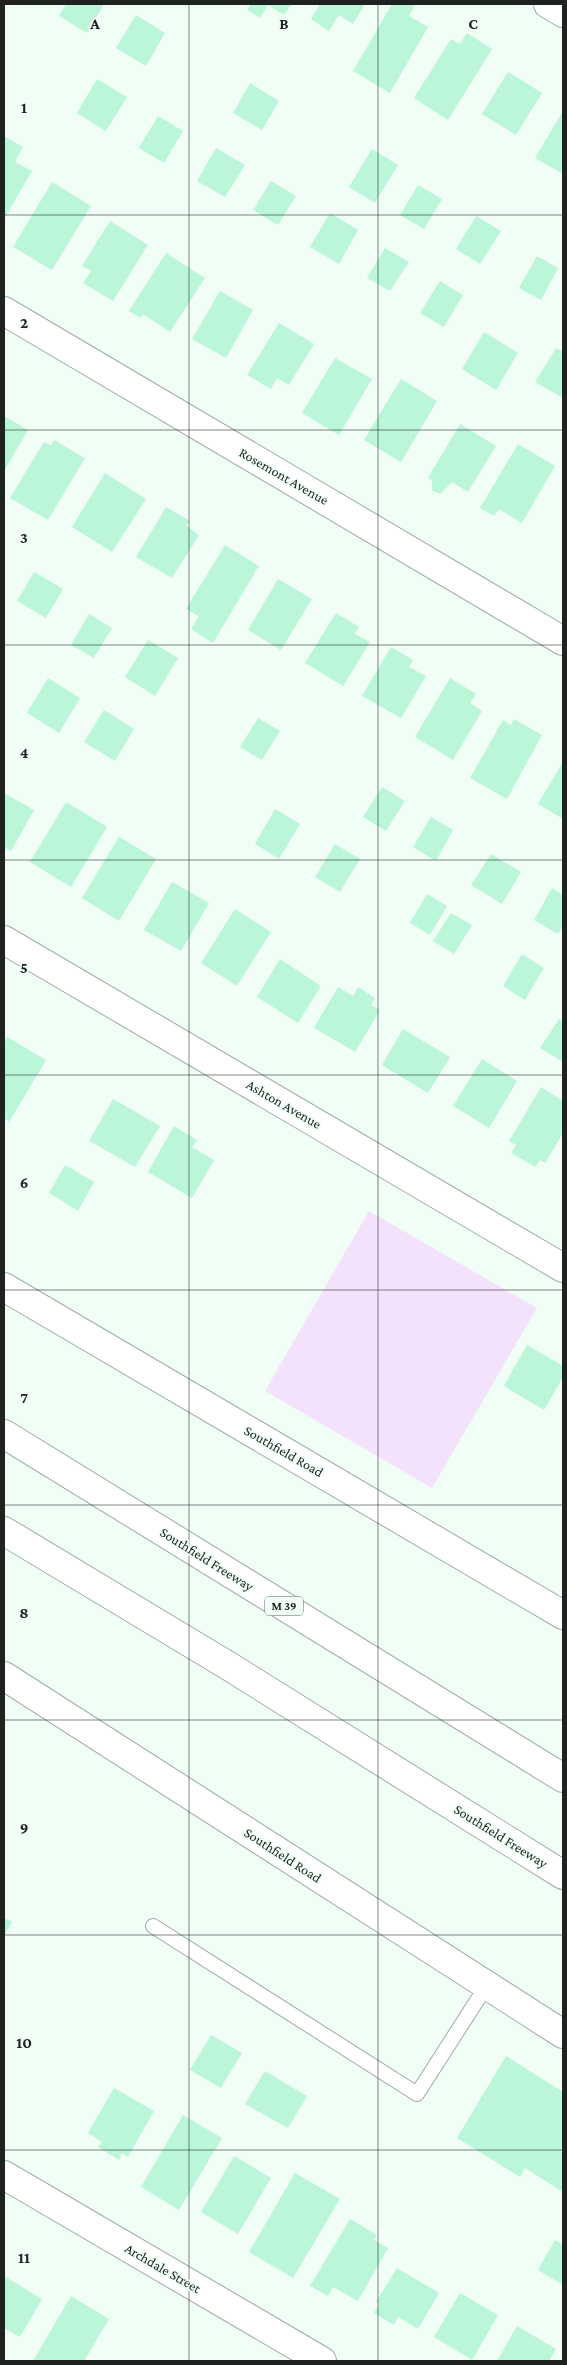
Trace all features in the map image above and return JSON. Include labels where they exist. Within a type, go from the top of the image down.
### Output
[{"type":"main road","points":[[548,4],[563,13]]},
{"type":"main road","name":"Rosemont Avenue","points":[[4,311],[563,641]]},
{"type":"main road","name":"Ashton Avenue","points":[[4,940],[563,1268]]},
{"type":"main road","name":"Southfield Road","points":[[4,1287],[563,1615]]},
{"type":"main road","name":"Southfield Freeway","points":[[4,1434],[563,1778]]},
{"type":"main road","name":"Southfield Freeway","points":[[4,1531],[228,1664],[563,1875]]},
{"type":"main road","name":"Southfield Road","points":[[4,1676],[563,2034]]},
{"type":"main road","name":"Archdale Street","points":[[4,2175],[322,2361]]},
{"type":"lane","points":[[153,1926],[417,2094],[487,1985]]},
{"type":"shaded area","points":[[369,1211],[537,1308],[432,1488],[265,1391]]},
{"type":"building","points":[[66,4],[104,4],[87,33],[59,16]]},
{"type":"building","points":[[251,4],[292,4],[284,15],[268,5],[260,18],[247,10]]},
{"type":"building","points":[[320,4],[365,4],[353,24],[339,15],[329,31],[311,19]]},
{"type":"building","points":[[392,4],[415,5],[409,16],[428,27],[390,93],[353,71]]},
{"type":"building","points":[[136,15],[165,33],[146,66],[116,48]]},
{"type":"building","points":[[467,33],[492,49],[448,120],[414,98],[451,39],[460,44]]},
{"type":"building","points":[[508,72],[542,93],[516,135],[482,114]]},
{"type":"building","points":[[97,79],[127,97],[106,131],[77,113]]},
{"type":"building","points":[[250,83],[279,101],[262,130],[233,113]]},
{"type":"building","points":[[563,111],[563,174],[535,158]]},
{"type":"building","points":[[158,116],[183,131],[164,163],[139,148]]},
{"type":"building","points":[[4,136],[23,147],[15,162],[32,171],[4,219]]},
{"type":"building","points":[[216,148],[245,165],[225,197],[197,181]]},
{"type":"building","points":[[372,149],[398,165],[375,203],[349,187]]},
{"type":"building","points":[[271,181],[296,196],[278,225],[253,210]]},
{"type":"building","points":[[52,182],[91,206],[52,270],[13,247]]},
{"type":"building","points":[[418,185],[442,199],[424,229],[400,215]]},
{"type":"building","points":[[330,213],[358,230],[339,264],[310,247]]},
{"type":"building","points":[[476,216],[501,231],[480,264],[456,249]]},
{"type":"building","points":[[110,221],[148,245],[113,301],[83,283],[91,271],[82,266]]},
{"type":"building","points":[[385,248],[409,262],[390,291],[367,278]]},
{"type":"building","points":[[166,253],[205,278],[170,332],[143,314],[140,318],[129,311]]},
{"type":"building","points":[[537,256],[558,268],[541,300],[519,288]]},
{"type":"building","points":[[440,281],[463,295],[444,327],[420,313]]},
{"type":"building","points":[[220,291],[253,310],[226,358],[192,339]]},
{"type":"building","points":[[279,323],[314,344],[289,385],[277,378],[271,389],[247,375]]},
{"type":"building","points":[[484,332],[518,353],[496,390],[462,369]]},
{"type":"building","points":[[556,348],[563,352],[563,398],[535,382]]},
{"type":"building","points":[[335,358],[372,379],[339,435],[302,413]]},
{"type":"building","points":[[401,379],[437,401],[401,462],[364,440]]},
{"type":"building","points":[[4,416],[28,430],[4,471]]},
{"type":"building","points":[[460,424],[496,446],[468,492],[452,482],[440,494],[432,490],[432,480],[428,478]]},
{"type":"building","points":[[54,440],[85,458],[48,520],[10,498],[44,442],[51,446]]},
{"type":"building","points":[[518,444],[555,466],[522,523],[499,509],[494,516],[480,508]]},
{"type":"building","points":[[105,473],[146,499],[112,552],[72,527]]},
{"type":"building","points":[[166,507],[190,521],[186,526],[199,535],[172,578],[136,557]]},
{"type":"building","points":[[225,545],[259,566],[213,643],[191,629],[199,616],[186,609]]},
{"type":"building","points":[[34,572],[63,589],[46,618],[17,601]]},
{"type":"building","points":[[278,579],[312,599],[281,650],[248,630]]},
{"type":"building","points":[[336,613],[359,627],[355,634],[370,642],[343,686],[305,663]]},
{"type":"building","points":[[89,614],[112,628],[94,658],[71,645]]},
{"type":"building","points":[[148,640],[178,658],[155,696],[125,677]]},
{"type":"building","points":[[391,647],[413,660],[409,667],[426,676],[401,718],[362,696]]},
{"type":"building","points":[[48,678],[80,698],[59,733],[27,713]]},
{"type":"building","points":[[450,678],[476,694],[470,703],[482,711],[453,760],[415,737]]},
{"type":"building","points":[[104,710],[134,729],[115,761],[84,742]]},
{"type":"building","points":[[258,718],[280,731],[262,760],[240,747]]},
{"type":"building","points":[[514,719],[542,735],[507,799],[470,778],[503,720],[511,725]]},
{"type":"building","points":[[563,762],[563,819],[538,804]]},
{"type":"building","points":[[382,787],[405,801],[386,831],[363,817]]},
{"type":"building","points":[[4,793],[34,810],[11,851],[4,847]]},
{"type":"building","points":[[66,802],[107,827],[71,887],[30,862]]},
{"type":"building","points":[[275,809],[300,824],[279,859],[255,844]]},
{"type":"building","points":[[431,817],[453,830],[436,861],[413,847]]},
{"type":"building","points":[[119,837],[156,859],[119,921],[82,898]]},
{"type":"building","points":[[335,844],[360,859],[340,892],[315,877]]},
{"type":"building","points":[[491,854],[521,872],[502,904],[471,885]]},
{"type":"building","points":[[172,882],[209,903],[181,951],[144,930]]},
{"type":"building","points":[[552,888],[563,895],[563,926],[558,934],[534,920]]},
{"type":"building","points":[[427,894],[447,906],[430,935],[410,923]]},
{"type":"building","points":[[235,909],[271,932],[237,986],[201,963]]},
{"type":"building","points":[[451,913],[472,925],[454,954],[433,941]]},
{"type":"building","points":[[522,954],[544,968],[525,1000],[503,986]]},
{"type":"building","points":[[280,959],[321,986],[298,1023],[257,997]]},
{"type":"building","points":[[338,987],[353,996],[358,987],[375,998],[371,1005],[380,1010],[355,1052],[314,1028]]},
{"type":"building","points":[[559,1019],[563,1022],[563,1062],[540,1048]]},
{"type":"building","points":[[403,1029],[450,1057],[428,1093],[382,1065]]},
{"type":"building","points":[[7,1037],[46,1060],[9,1122],[4,1118],[4,1043]]},
{"type":"building","points":[[482,1059],[517,1081],[489,1128],[453,1106]]},
{"type":"building","points":[[541,1087],[563,1101],[563,1133],[545,1163],[540,1160],[535,1167],[511,1153],[516,1145],[509,1141]]},
{"type":"building","points":[[113,1099],[160,1126],[135,1167],[89,1141]]},
{"type":"building","points":[[174,1126],[197,1140],[192,1147],[214,1160],[192,1198],[148,1172]]},
{"type":"building","points":[[65,1165],[94,1182],[78,1211],[49,1193]]},
{"type":"building","points":[[527,1345],[563,1366],[563,1377],[544,1410],[504,1386]]},
{"type":"building","points":[[4,1918],[12,1922],[4,1936]]},
{"type":"building","points":[[211,2035],[242,2053],[221,2088],[190,2070]]},
{"type":"building","points":[[506,2056],[563,2092],[563,2192],[525,2168],[520,2177],[457,2138]]},
{"type":"building","points":[[265,2071],[307,2096],[288,2128],[245,2104]]},
{"type":"building","points":[[114,2088],[154,2111],[128,2157],[122,2153],[119,2160],[98,2147],[102,2142],[88,2133]]},
{"type":"building","points":[[183,2115],[222,2138],[179,2210],[141,2187]]},
{"type":"building","points":[[234,2156],[271,2178],[238,2234],[201,2212]]},
{"type":"building","points":[[295,2173],[340,2199],[293,2278],[249,2252]]},
{"type":"building","points":[[350,2219],[377,2235],[374,2240],[388,2248],[358,2301],[333,2287],[328,2296],[310,2286]]},
{"type":"building","points":[[555,2240],[563,2245],[563,2285],[538,2270]]},
{"type":"building","points":[[397,2268],[439,2293],[418,2329],[398,2317],[394,2325],[374,2313],[379,2304],[376,2302]]},
{"type":"building","points":[[4,2276],[42,2299],[20,2337],[4,2328]]},
{"type":"building","points":[[460,2293],[498,2315],[472,2360],[434,2337]]},
{"type":"building","points":[[71,2296],[109,2319],[84,2361],[33,2361]]},
{"type":"building","points":[[517,2326],[556,2349],[549,2361],[497,2361]]}]
